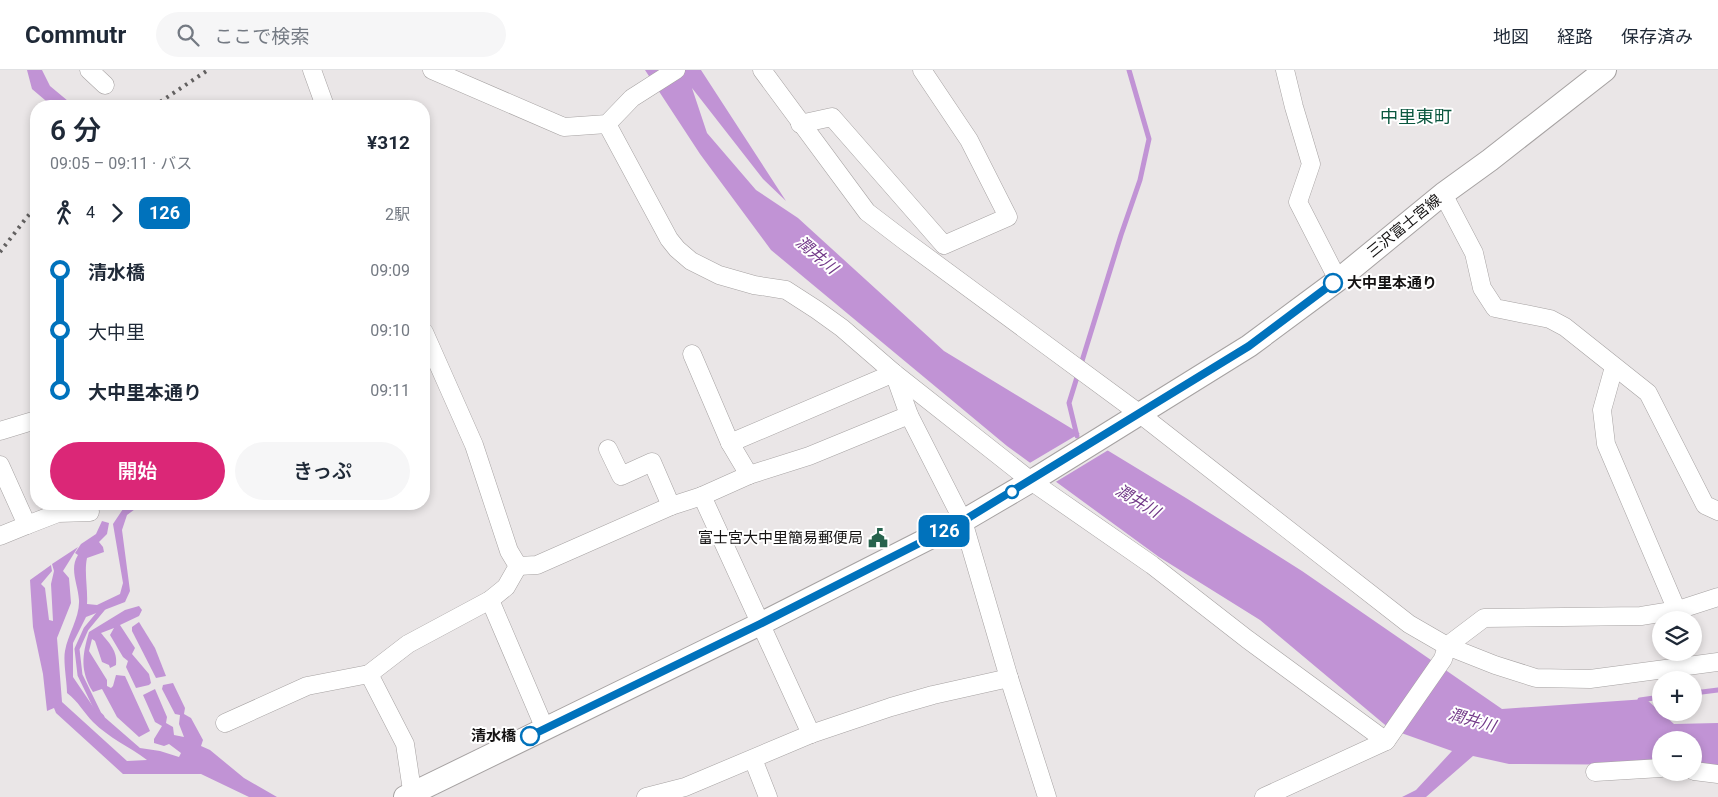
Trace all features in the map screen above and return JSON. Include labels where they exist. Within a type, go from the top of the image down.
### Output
[{"type":"main road","name":"三沢富士宮線","points":[[410,796],[760,624],[963,521],[1034,479],[1249,346],[1338,280],[1443,194],[1490,160],[1605,70]]},
{"type":"street","points":[[88,70],[105,85]]},
{"type":"street","points":[[312,70],[323,100]]},
{"type":"street","points":[[432,70],[564,127],[608,124],[632,98],[676,70]]},
{"type":"street","points":[[762,70],[800,124],[867,212],[1089,377],[1134,418],[1445,653],[1495,665],[1536,678],[1590,679],[1683,661]]},
{"type":"street","points":[[800,124],[832,117],[944,245],[1008,217],[970,140],[922,70]]},
{"type":"street","points":[[1285,70],[1311,164],[1298,202],[1338,280]]},
{"type":"street","points":[[608,124],[669,239],[691,261],[719,275],[754,285],[786,290],[842,328],[894,373],[1152,565],[1247,640],[1386,741]]},
{"type":"street","points":[[1443,194],[1474,253],[1482,288],[1495,308],[1550,319],[1565,327],[1648,393],[1705,505],[1718,512]]},
{"type":"street","points":[[933,233],[934,262]]},
{"type":"street","points":[[430,346],[474,445],[509,550],[518,566]]},
{"type":"street","points":[[692,354],[730,443],[748,475]]},
{"type":"street","points":[[1614,367],[1602,410],[1606,444],[1677,611]]},
{"type":"street","points":[[894,373],[909,416],[963,521],[1009,678],[1047,797]]},
{"type":"street","points":[[730,443],[894,373]]},
{"type":"street","points":[[518,566],[537,565],[671,506],[702,496],[748,475],[809,456],[909,416]]},
{"type":"street","points":[[0,431],[30,422]]},
{"type":"street","points":[[608,449],[621,476],[652,462],[671,506]]},
{"type":"street","points":[[0,465],[27,525]]},
{"type":"street","points":[[702,496],[811,734]]},
{"type":"street","points":[[0,536],[58,513],[90,512]]},
{"type":"street","points":[[225,723],[307,686],[369,674],[408,644],[490,600],[506,587],[518,566]]},
{"type":"street","points":[[1688,611],[1718,597]]},
{"type":"street","points":[[490,600],[545,728]]},
{"type":"street","points":[[1264,797],[1386,741],[1445,653],[1484,618],[1652,616]]},
{"type":"street","points":[[1702,660],[1718,663]]},
{"type":"street","points":[[369,674],[405,744],[410,796]]},
{"type":"street","points":[[646,797],[685,787],[811,734],[933,695],[1009,678]]},
{"type":"street","points":[[753,759],[768,797]]},
{"type":"street","points":[[1595,772],[1652,769]]},
{"type":"street","points":[[1702,772],[1718,774]]},
{"type":"water","points":[[27,70],[42,70],[50,86],[67,100],[45,100],[32,89]]},
{"type":"water","name":"潤井川","points":[[645,70],[701,70],[786,201],[763,179],[692,88],[707,133],[756,190],[798,218],[944,351],[1302,571],[1502,709],[1646,699],[1652,704],[1652,721],[1671,721],[1674,724],[1718,723],[1718,765],[1702,765],[1702,731],[1652,731],[1652,765],[1509,764],[1473,756],[1426,797],[1402,797],[1416,790],[1452,751],[1390,729],[1260,620],[1159,557],[1007,446],[771,250],[700,154]]},
{"type":"water","points":[[122,510],[134,510],[127,515],[122,530],[130,591],[125,602],[86,617],[73,643],[73,677],[94,708],[140,748],[160,751],[179,757],[181,753],[169,744],[164,746],[154,743],[154,739],[162,726],[155,722],[143,695],[155,689],[167,717],[166,723],[173,727],[174,735],[184,737],[179,724],[180,715],[175,714],[162,689],[163,685],[173,683],[185,708],[184,714],[191,718],[203,740],[201,746],[210,750],[244,778],[277,797],[249,797],[201,774],[123,774],[56,713],[54,708],[47,711],[43,674],[33,627],[30,580],[51,565],[52,571],[41,584],[45,588],[49,620],[53,621],[51,584],[54,571],[52,564],[78,547],[63,571],[69,578],[71,603],[57,638],[62,702],[127,761],[147,760],[99,728],[67,693],[65,655],[79,606],[74,571],[75,560],[78,555],[75,553],[81,544],[96,534],[102,521],[109,523],[107,534],[99,542],[104,552],[87,558],[87,604],[97,605],[120,594],[123,583],[113,524]]},
{"type":"water","points":[[139,606],[142,610],[139,616],[120,625],[135,648],[132,654],[149,674],[151,683],[149,685],[136,688],[126,667],[128,661],[123,657],[110,635],[114,628],[101,633],[114,651],[116,665],[110,668],[109,665],[102,662],[95,641],[92,639],[89,651],[107,680],[107,686],[111,688],[113,686],[116,675],[125,676],[150,731],[139,737],[117,717],[102,689],[93,692],[84,670],[84,656],[89,632],[125,610]]},
{"type":"water","points":[[139,622],[155,648],[166,676],[156,678],[132,631],[132,627]]},
{"type":"pier","points":[[1082,432],[1110,449],[1054,483],[1028,464]]},
{"type":"waterway","points":[[1077,436],[1069,403],[1140,180],[1149,139],[1129,70]]},
{"type":"waterway","points":[[102,717],[80,675],[77,649],[86,629],[105,606]]},
{"type":"waterway","points":[[1702,692],[1718,690]]},
{"type":"waterway","points":[[1640,700],[1652,698]]},
{"type":"railway","points":[[163,100],[208,70]]},
{"type":"railway","points":[[0,252],[30,214]]},
{"type":"bus line","name":"126","points":[[530,736],[760,624],[963,521],[1038,477],[1249,346],[1333,283]]},
{"type":"place","name":"大中里本通り","points":[[1333,283]]},
{"type":"place","name":"富士宮大中里簡易郵便局","points":[[878,538]]},
{"type":"place","name":"清水橋","points":[[530,736]]},
{"type":"district","name":"中里東町","points":[[1416,116]]}]
